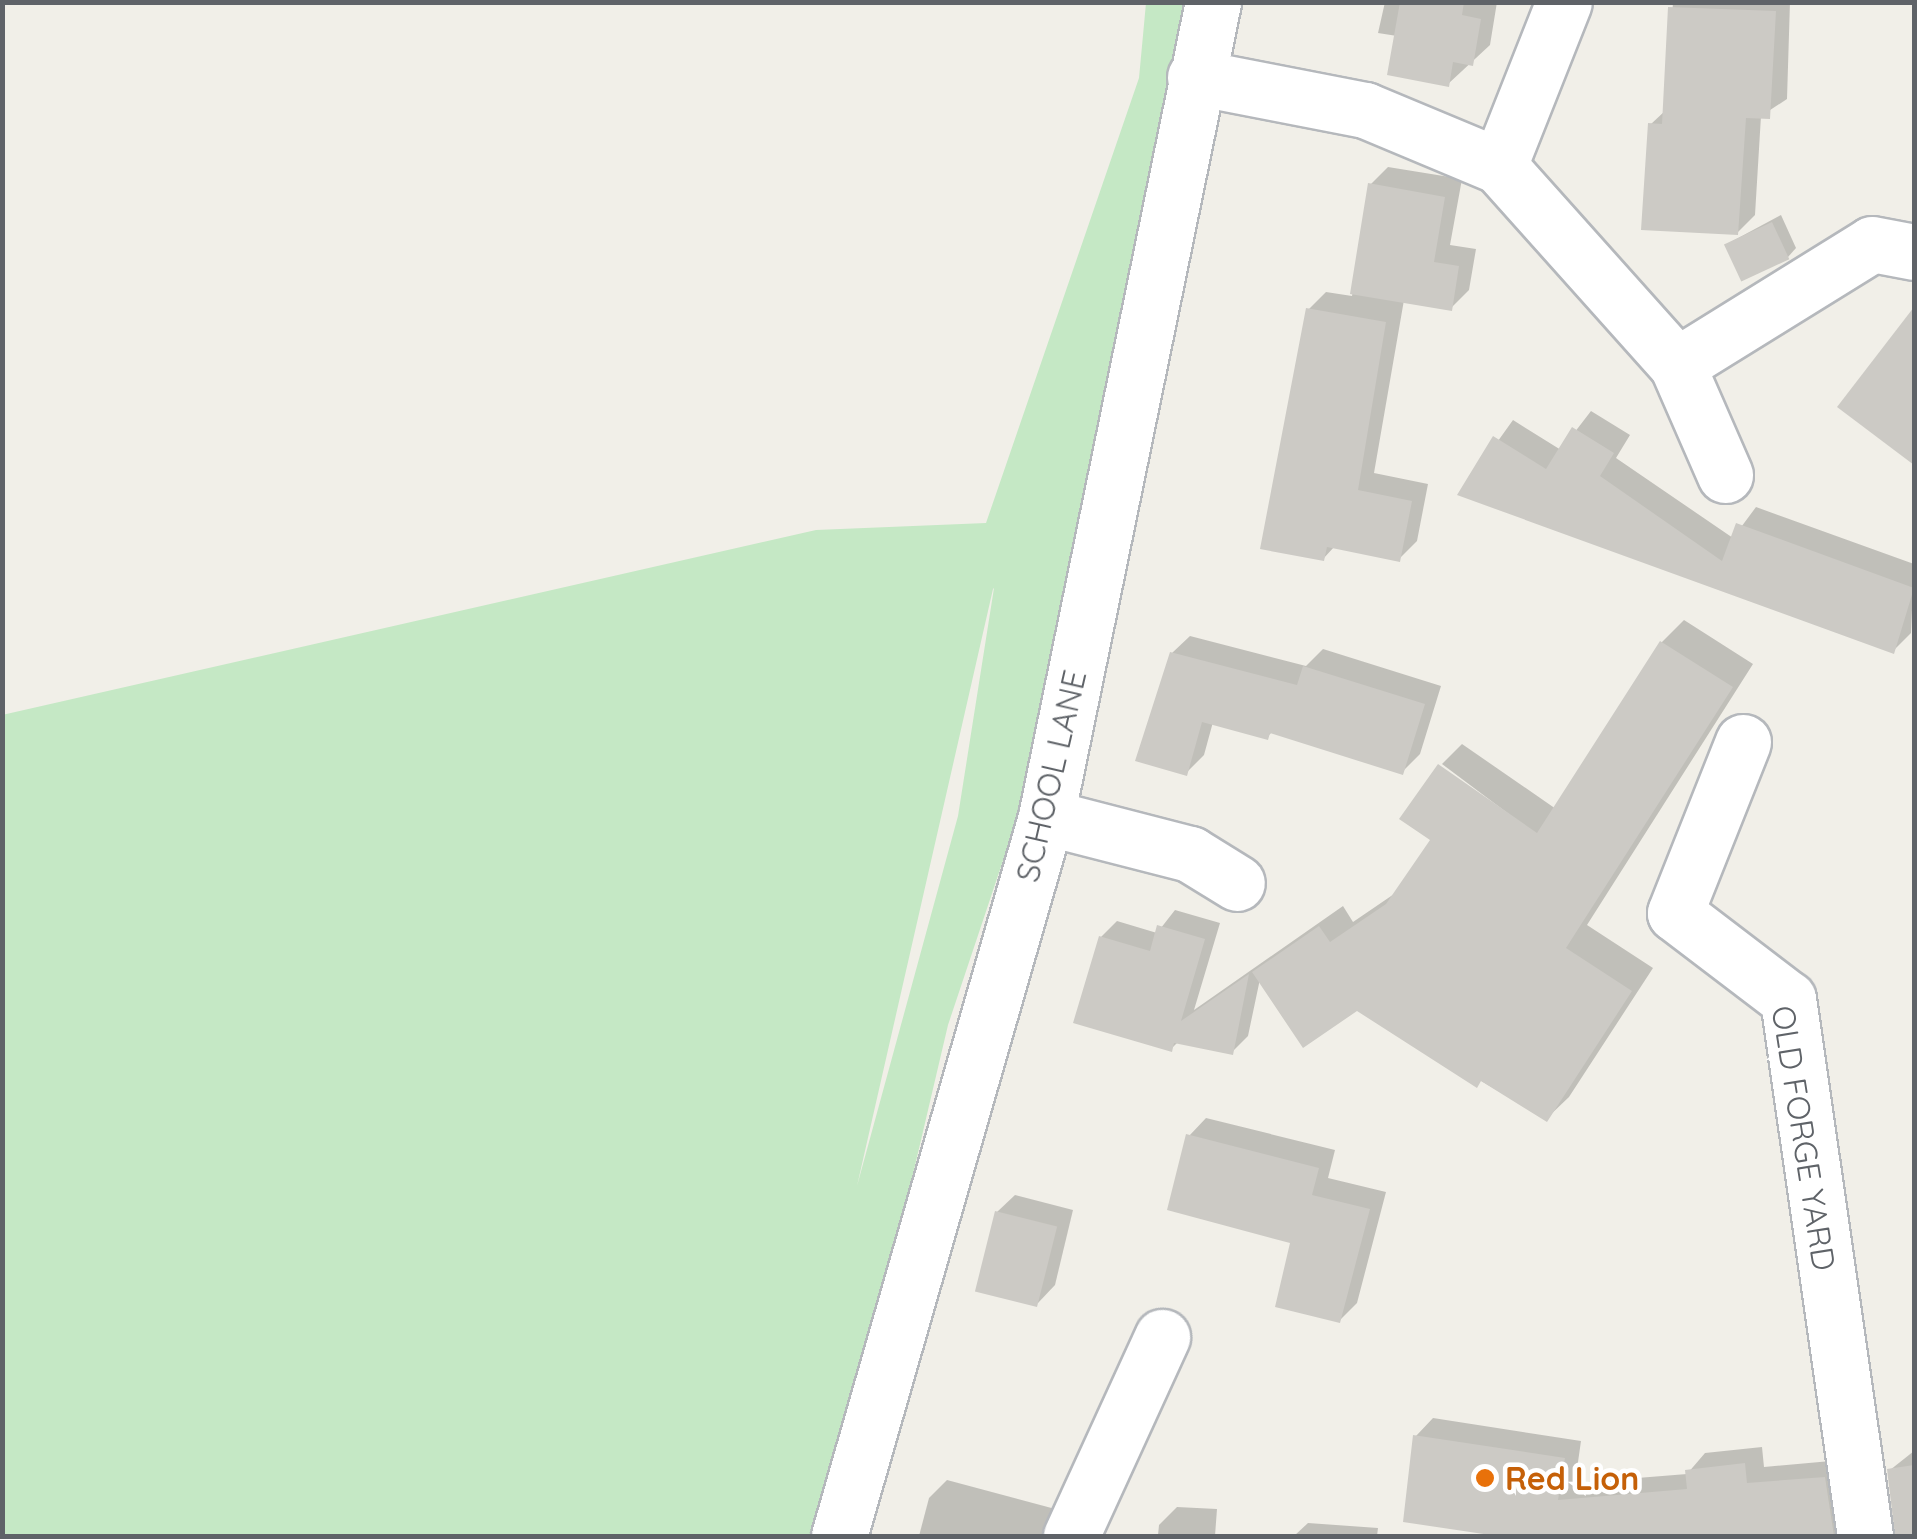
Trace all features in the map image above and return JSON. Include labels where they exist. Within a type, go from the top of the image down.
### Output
[{"type":"street","name":"SCHOOL LANE","points":[[840,1536],[1046,817],[1213,2]]},
{"type":"street","points":[[1499,166],[1564,2]]},
{"type":"street","points":[[1195,77],[1365,110],[1499,166],[1677,365],[1725,476]]},
{"type":"street","points":[[1677,365],[1872,244],[1914,252]]},
{"type":"street","name":"OLD FORGE YARD","points":[[1742,742],[1674,913],[1788,998],[1866,1536]]},
{"type":"street","points":[[1046,817],[1190,854],[1237,883]]},
{"type":"street","points":[[1071,1536],[1162,1337]]},
{"type":"green space","points":[[1146,3],[1208,3],[1031,777],[948,1025],[828,1536],[3,1536],[2,715],[816,530],[986,523],[1139,78]],"holes":[[[994,588],[958,816],[857,1186]]]},
{"type":"building","points":[[1400,2],[1464,2],[1462,15],[1481,19],[1473,66],[1453,62],[1449,87],[1387,75]]},
{"type":"building","points":[[1668,7],[1776,11],[1770,119],[1746,118],[1738,235],[1641,230],[1648,123],[1662,124]]},
{"type":"building","points":[[1368,183],[1445,197],[1434,262],[1459,266],[1452,311],[1350,294]]},
{"type":"building","points":[[1772,222],[1789,259],[1741,282],[1724,244]]},
{"type":"building","points":[[1914,307],[1914,465],[1837,407]]},
{"type":"building","points":[[1306,308],[1386,322],[1358,490],[1412,501],[1400,562],[1327,547],[1324,561],[1260,549]]},
{"type":"building","points":[[1572,427],[1614,453],[1600,476],[1722,561],[1736,523],[1914,588],[1894,654],[1457,495],[1493,436],[1546,469]]},
{"type":"building","points":[[1660,641],[1733,687],[1566,948],[1632,991],[1547,1122],[1481,1081],[1477,1088],[1357,1011],[1303,1048],[1252,972],[1319,926],[1330,942],[1386,904],[1430,840],[1399,819],[1438,764],[1537,833]]},
{"type":"building","points":[[1170,652],[1297,685],[1303,666],[1425,704],[1403,775],[1270,733],[1268,740],[1202,722],[1187,776],[1135,761]]},
{"type":"building","points":[[1157,925],[1205,939],[1181,1021],[1249,974],[1233,1055],[1174,1043],[1172,1052],[1073,1023],[1099,936],[1150,951]]},
{"type":"building","points":[[1186,1134],[1319,1168],[1312,1195],[1370,1209],[1340,1323],[1275,1307],[1290,1243],[1167,1210]]},
{"type":"building","points":[[995,1211],[1057,1226],[1037,1307],[975,1292]]},
{"type":"building","points":[[1413,1435],[1565,1458],[1558,1500],[1687,1489],[1685,1470],[1745,1463],[1747,1483],[1825,1477],[1834,1536],[1497,1536],[1403,1522]]},
{"type":"building","points":[[1914,1465],[1914,1536],[1895,1536],[1887,1469]]},
{"type":"place","name":"Red Lion","points":[[1485,1478]]}]
